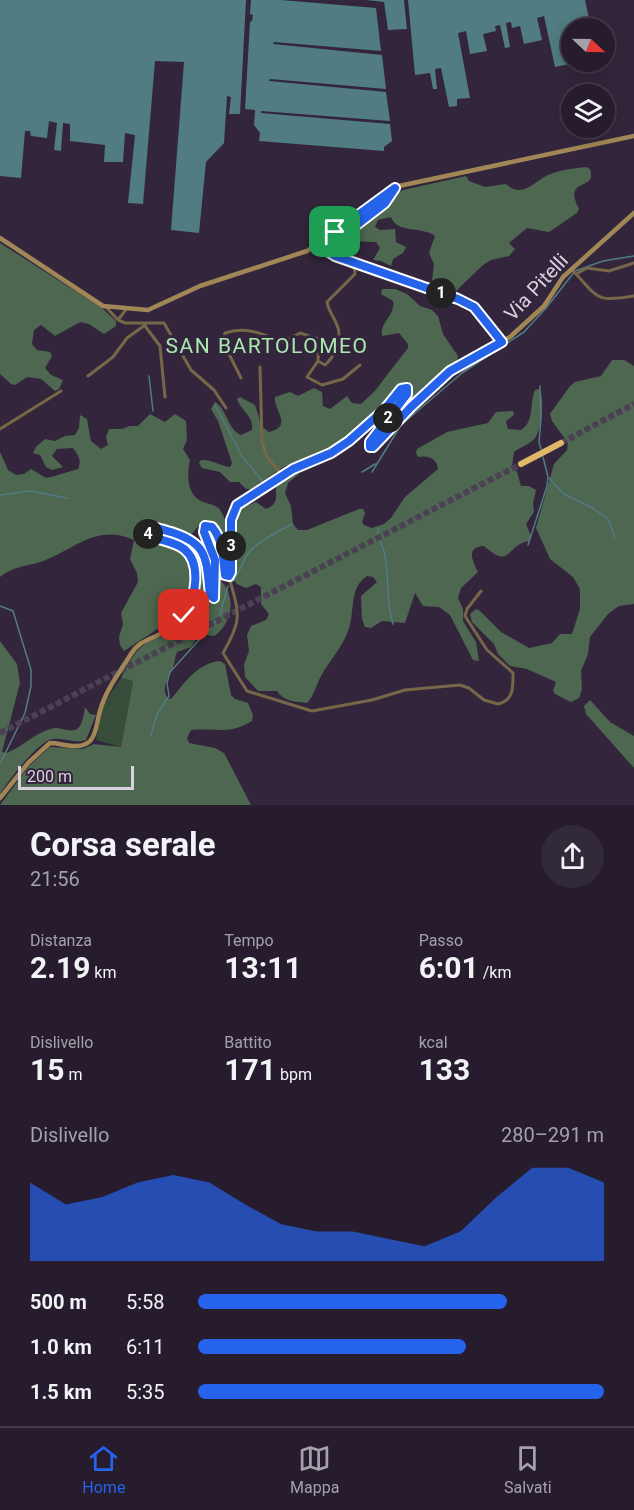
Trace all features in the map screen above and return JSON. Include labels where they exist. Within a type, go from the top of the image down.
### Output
[{"type":"highway","points":[[521,464],[561,443]]},
{"type":"street","points":[[106,306],[154,308],[200,286],[307,251],[395,188],[634,136]]},
{"type":"street","points":[[395,188],[385,203],[328,247],[329,252],[458,299],[474,307],[502,342]]},
{"type":"street","name":"Via Pitelli","points":[[229,576],[231,572],[231,528],[234,510],[239,503],[283,476],[331,453],[349,441],[384,410],[401,389],[407,388],[407,394],[370,442],[370,447],[373,447],[450,371],[502,342],[544,306],[574,272],[634,213]]},
{"type":"street","points":[[0,238],[106,306],[118,320],[145,326],[160,346],[165,397]]},
{"type":"street","points":[[318,361],[325,365],[331,360],[339,340],[338,327],[327,302],[355,274],[354,263]]},
{"type":"street","points":[[634,263],[609,271],[587,268],[574,272],[595,294],[606,300],[634,296]]},
{"type":"street","points":[[118,320],[128,308]]},
{"type":"street","points":[[88,376],[113,357],[126,338],[145,326],[158,322],[166,326],[191,370],[214,390],[226,408]]},
{"type":"street","points":[[241,378],[223,342],[225,333],[232,331],[254,331],[283,342],[300,333],[319,339],[318,361],[307,377],[322,385],[343,379],[360,365]]},
{"type":"street","points":[[260,367],[262,442],[267,457],[283,476]]},
{"type":"street","points":[[0,429],[61,391]]},
{"type":"street","points":[[0,798],[28,763],[50,743],[80,746],[90,741],[103,702],[135,648],[139,643],[167,629],[189,609],[195,585],[190,557],[181,548],[149,536],[147,529],[155,528],[188,538],[200,546],[206,556],[210,595],[213,598],[216,596],[215,560],[204,529],[206,526],[212,527],[223,550],[225,575],[229,576],[238,617],[236,630],[223,653],[247,691],[312,711],[372,700],[405,690],[460,684],[484,700],[498,704],[507,700],[513,692],[513,673],[487,650],[465,616],[466,609],[481,591]]},
{"type":"shaded area","points":[[0,0],[246,0],[240,114],[229,114],[231,97],[227,96],[224,143],[206,162],[199,233],[171,230],[184,62],[155,61],[143,204],[128,203],[135,135],[125,133],[123,162],[104,162],[105,145],[70,141],[70,124],[63,123],[61,151],[54,150],[57,123],[49,121],[47,138],[31,136],[30,131],[25,131],[21,178],[0,176]]},
{"type":"shaded area","points":[[251,0],[281,0],[376,8],[381,51],[274,42],[273,44],[382,55],[386,89],[270,79],[269,81],[386,92],[390,121],[261,111],[261,113],[390,124],[392,141],[384,147],[384,151],[259,141],[260,133],[254,125],[255,110],[245,109],[250,22],[253,15],[250,14]]},
{"type":"shaded area","points":[[366,0],[404,0],[407,29],[388,30],[384,2]]},
{"type":"shaded area","points":[[408,0],[585,0],[589,18],[561,18],[561,66],[555,67],[544,16],[537,18],[542,40],[524,44],[520,26],[512,28],[511,22],[506,23],[510,47],[505,48],[500,25],[495,26],[496,31],[483,34],[487,51],[470,54],[466,31],[458,33],[470,98],[457,99],[457,106],[449,107],[441,68],[435,69],[437,89],[433,89],[430,73],[415,75]]},
{"type":"shaded area","points":[[586,167],[590,169],[591,176],[575,192],[579,209],[577,213],[549,232],[527,228],[509,243],[515,249],[509,256],[491,260],[483,265],[456,291],[447,291],[432,281],[434,264],[429,253],[435,236],[399,226],[391,217],[378,220],[375,227],[380,230],[395,229],[396,242],[406,247],[403,253],[393,259],[391,266],[373,260],[380,248],[376,242],[349,241],[347,246],[351,254],[348,258],[334,251],[342,239],[382,210],[403,190],[466,176],[469,181],[485,187],[506,184],[523,190],[553,173]]},
{"type":"shaded area","points":[[0,243],[102,308],[116,321],[116,326],[104,334],[89,324],[80,322],[55,336],[41,325],[34,330],[32,344],[37,350],[50,352],[52,356],[45,368],[51,375],[63,380],[59,389],[55,391],[41,379],[27,377],[15,385],[0,374]]},
{"type":"shaded area","points":[[382,289],[395,289],[407,294],[420,306],[432,310],[438,316],[443,334],[458,356],[456,365],[423,387],[384,433],[380,432],[408,397],[412,388],[408,381],[342,441],[326,450],[285,466],[251,489],[246,489],[239,482],[230,482],[220,472],[202,468],[199,463],[201,460],[230,467],[232,463],[218,421],[211,409],[215,402],[223,410],[236,432],[241,435],[252,430],[252,425],[237,399],[240,397],[255,405],[262,427],[269,432],[280,426],[281,422],[275,397],[290,392],[298,396],[314,388],[322,392],[323,406],[330,409],[347,396],[352,403],[361,404],[374,392],[408,348],[408,344],[399,333],[382,336],[383,327],[392,311],[393,301],[381,294]]},
{"type":"shaded area","points":[[612,360],[624,360],[634,366],[634,604],[619,606],[608,614],[590,637],[588,654],[581,671],[582,689],[579,698],[571,702],[555,694],[553,691],[556,682],[527,669],[510,666],[498,654],[494,644],[472,622],[470,614],[476,609],[479,610],[501,632],[529,648],[552,643],[560,634],[572,634],[580,609],[580,589],[573,577],[550,559],[536,528],[554,464],[567,450],[568,443],[552,421],[550,414],[570,386],[575,382],[601,376]]},
{"type":"shaded area","points":[[539,389],[542,406],[537,433],[531,442],[514,452],[512,466],[517,472],[521,486],[529,486],[536,490],[533,503],[534,512],[526,524],[531,536],[529,541],[515,547],[504,556],[493,553],[484,546],[474,549],[472,556],[478,572],[461,588],[458,598],[463,609],[463,621],[476,642],[479,661],[473,660],[450,615],[439,607],[423,606],[415,593],[405,623],[382,621],[371,628],[365,627],[362,619],[361,596],[377,582],[373,577],[367,576],[357,586],[351,621],[340,648],[307,703],[286,699],[277,691],[258,691],[245,677],[244,665],[249,651],[247,635],[251,626],[266,620],[269,614],[261,604],[261,587],[256,584],[246,588],[237,584],[233,579],[236,522],[242,508],[256,502],[266,509],[270,507],[276,500],[276,487],[291,472],[298,471],[299,474],[288,483],[285,493],[291,506],[293,524],[298,530],[307,530],[359,509],[363,509],[365,513],[362,522],[364,525],[372,528],[384,524],[391,518],[405,497],[438,469],[436,462],[431,458],[418,457],[417,449],[447,432],[488,423],[496,412],[513,411],[514,415],[506,421],[508,429],[521,430],[530,417],[535,390]]},
{"type":"shaded area","points":[[150,414],[165,422],[175,414],[186,421],[187,440],[183,449],[190,460],[189,484],[197,499],[220,510],[228,535],[229,562],[227,565],[220,536],[208,523],[199,525],[191,535],[161,525],[143,525],[140,534],[143,537],[177,550],[188,561],[190,588],[179,615],[124,651],[119,637],[123,624],[121,613],[138,582],[137,573],[130,559],[134,540],[109,534],[97,536],[55,556],[16,568],[0,577],[0,452],[8,470],[16,475],[24,474],[31,469],[46,478],[51,477],[78,469],[78,455],[73,448],[57,449],[52,456],[63,467],[52,470],[46,467],[40,455],[33,453],[45,439],[55,441],[65,436],[75,435],[79,428],[80,415],[87,419],[91,441],[101,449],[108,445],[106,437],[109,429],[138,426]]},
{"type":"shaded area","points":[[154,531],[182,538],[202,554],[208,602],[217,602],[218,582],[221,581],[229,595],[230,610],[225,625],[214,636],[199,634],[191,647],[177,652],[165,690],[168,699],[172,698],[187,680],[205,665],[220,661],[225,664],[231,695],[235,699],[248,703],[253,715],[252,721],[236,728],[191,730],[187,738],[189,743],[215,748],[224,753],[251,805],[0,805],[29,766],[50,747],[83,749],[94,744],[121,747],[133,681],[121,678],[141,647],[176,630],[187,620],[193,608],[199,583],[197,561],[192,554],[176,543],[152,534]]},
{"type":"shaded area","points":[[0,641],[17,664],[20,683],[2,752],[7,753],[47,730],[77,729],[82,722],[85,707],[90,714],[96,715],[86,740],[53,739],[47,741],[24,762],[0,794]]},
{"type":"shaded area","points":[[121,678],[133,681],[121,747],[96,740],[103,705]]},
{"type":"shaded area","points":[[590,700],[610,722],[634,736],[634,768],[586,714],[584,706]]},
{"type":"waterway","points":[[372,472],[401,425],[462,373],[524,332],[575,271],[603,261],[634,256]]},
{"type":"waterway","points":[[149,376],[153,411]]},
{"type":"waterway","points":[[540,386],[539,442],[541,449]]},
{"type":"waterway","points":[[215,405],[242,456],[263,482]]},
{"type":"waterway","points":[[528,545],[547,486],[548,477],[543,457]]},
{"type":"waterway","points":[[362,472],[375,464]]},
{"type":"waterway","points":[[548,477],[564,494],[593,508],[608,519],[615,537]]},
{"type":"waterway","points":[[0,495],[30,491],[67,498]]},
{"type":"waterway","points":[[233,581],[250,550],[292,524]]},
{"type":"waterway","points":[[378,528],[386,560],[389,606],[393,624]]},
{"type":"waterway","points":[[151,735],[157,714],[169,696],[167,683],[170,672],[219,618],[228,586]]},
{"type":"waterway","points":[[0,606],[13,611],[31,670],[31,686],[25,713],[0,764]]},
{"type":"tunnel","points":[[561,443],[634,404]]},
{"type":"tunnel","points":[[0,733],[521,464]]},
{"type":"district","name":"SAN BARTOLOMEO","points":[[267,346]]},
{"type":"route","points":[[184,615],[189,609],[195,585],[190,557],[184,549],[149,536],[147,529],[151,527],[188,538],[200,546],[206,556],[210,595],[214,598],[216,596],[215,560],[204,532],[205,526],[212,527],[215,531],[223,550],[227,577],[231,572],[231,520],[237,505],[293,469],[331,453],[349,441],[384,410],[401,389],[407,388],[407,394],[370,442],[372,448],[450,371],[502,342],[474,307],[458,299],[329,252],[328,247],[385,203],[395,188],[335,232]]}]
